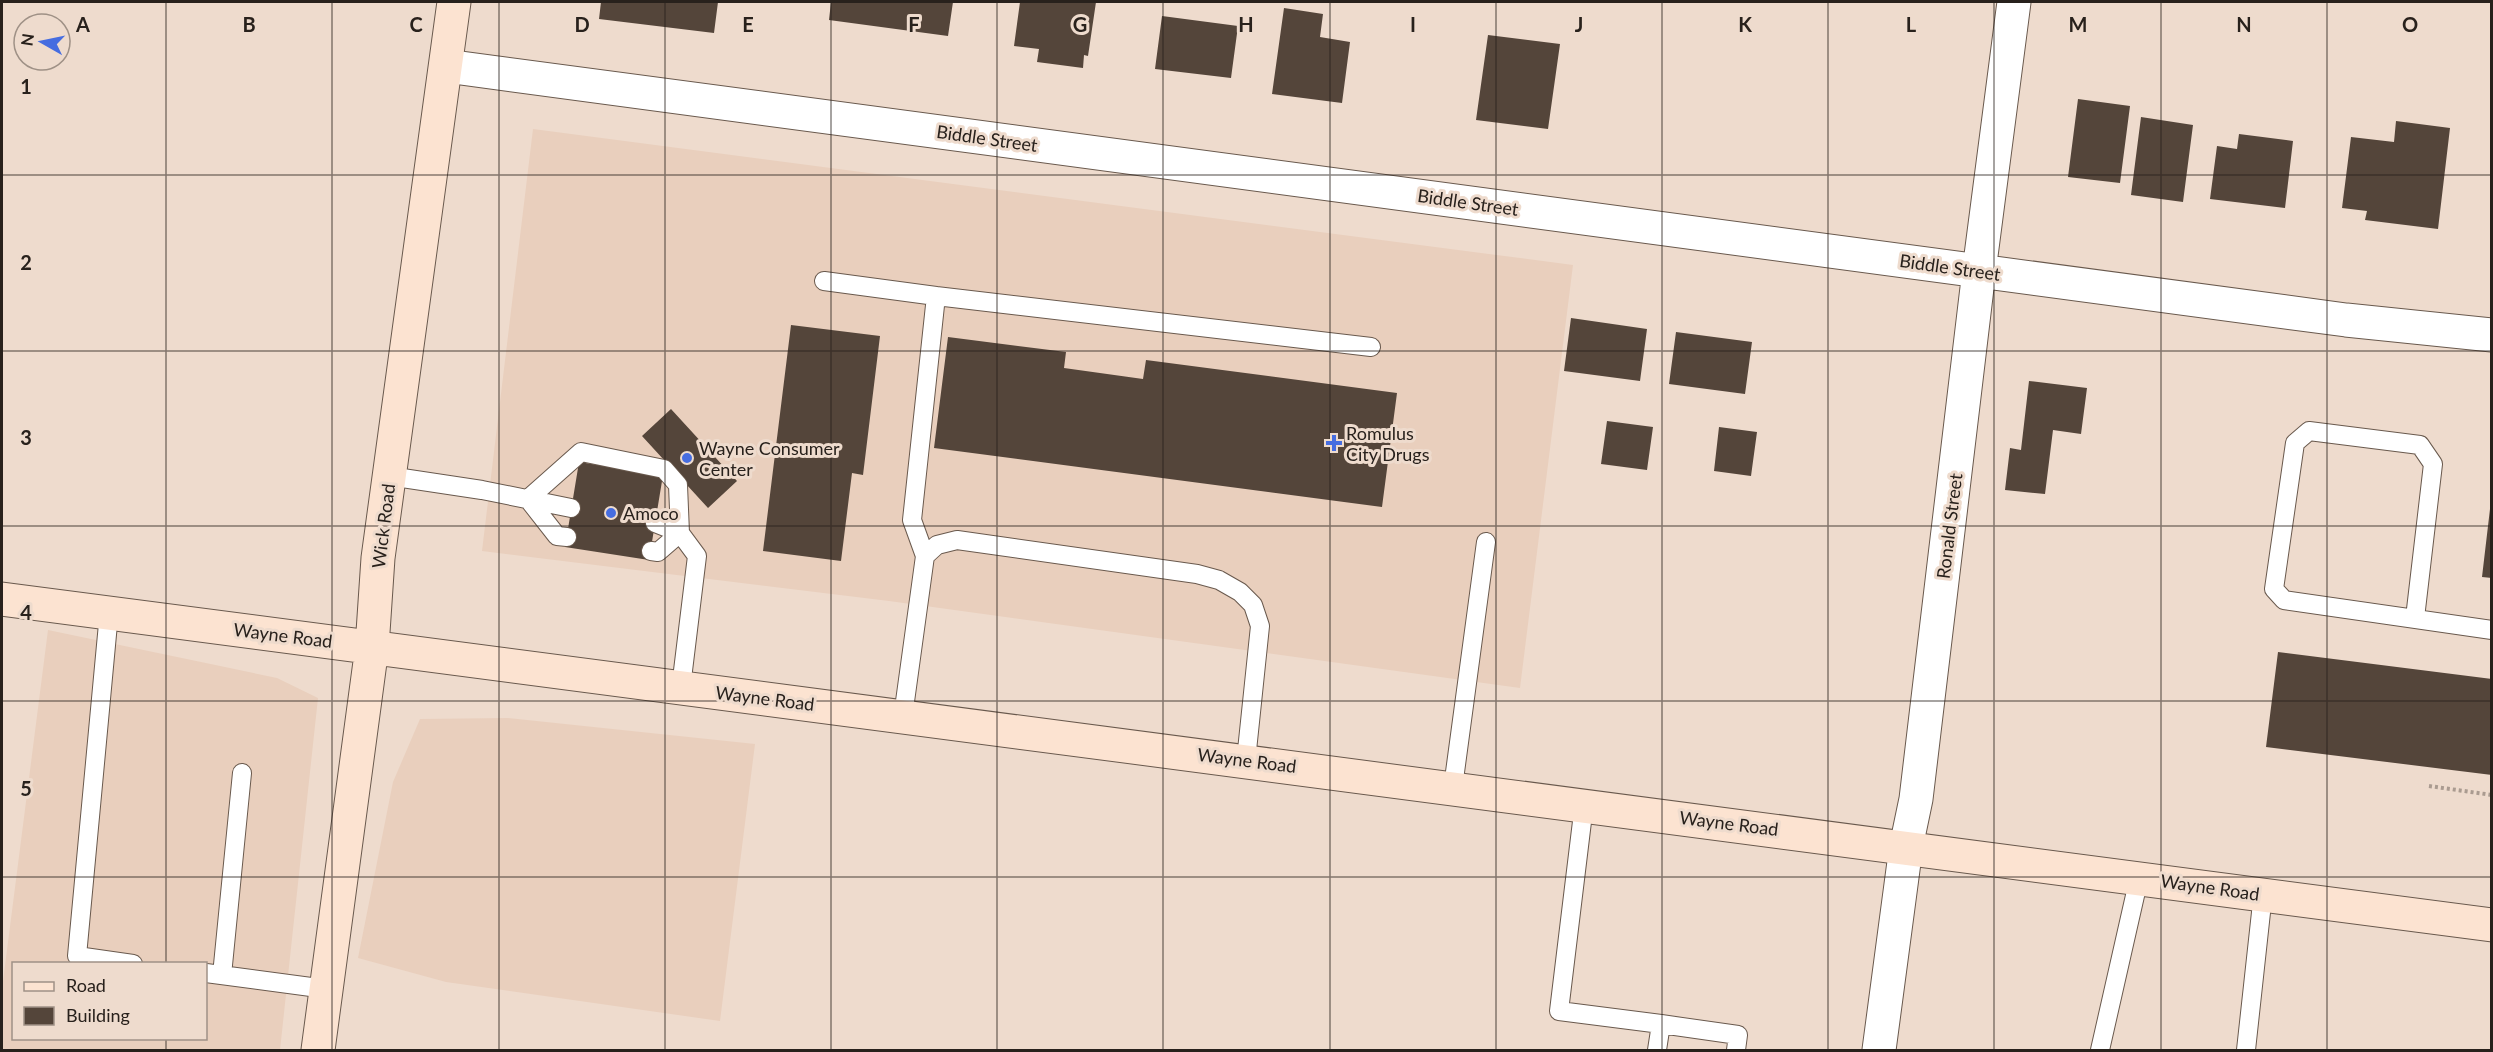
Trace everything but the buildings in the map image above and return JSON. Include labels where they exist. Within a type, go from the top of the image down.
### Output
[{"type":"main road","name":"Wick Road","points":[[318,1050],[372,646],[378,558],[454,2]]},
{"type":"main road","name":"Wayne Road","points":[[2,599],[1453,787],[2492,925]]},
{"type":"street","name":"Ronald Street","points":[[1879,1050],[1906,847],[1916,799],[1979,271],[2014,2]]},
{"type":"street","name":"Biddle Street","points":[[446,66],[2346,320],[2492,335]]},
{"type":"lane","points":[[824,281],[1371,347]]},
{"type":"lane","points":[[903,716],[925,556],[912,520],[936,296]]},
{"type":"lane","points":[[2415,618],[2433,464],[2420,445],[2308,431],[2295,443],[2274,589],[2284,600],[2492,630]]},
{"type":"lane","points":[[528,500],[581,452],[664,469],[678,486],[680,533]]},
{"type":"lane","points":[[389,476],[483,490],[571,508]]},
{"type":"lane","points":[[528,500],[557,536],[567,537]]},
{"type":"lane","points":[[655,523],[680,533],[697,556],[681,687]]},
{"type":"lane","points":[[651,551],[658,552],[680,533]]},
{"type":"lane","points":[[925,556],[937,545],[957,540],[1197,574],[1219,580],[1240,592],[1253,605],[1260,627],[1246,760]]},
{"type":"lane","points":[[1453,787],[1486,542]]},
{"type":"lane","points":[[109,613],[77,956],[125,962]]},
{"type":"lane","points":[[242,773],[214,974],[326,989]]},
{"type":"lane","points":[[1584,805],[1559,1011],[1738,1035],[1736,1050]]},
{"type":"lane","points":[[2100,1050],[2139,878]]},
{"type":"lane","points":[[2246,1050],[2263,894]]},
{"type":"lane","points":[[1657,1050],[1660,1024]]},
{"type":"path","points":[[2429,786],[2492,795]]},
{"type":"shaded area","points":[[533,129],[1573,265],[1520,688],[889,601],[482,551]]},
{"type":"shaded area","points":[[48,630],[277,678],[318,698],[280,1050],[2,1050],[2,989]]},
{"type":"shaded area","points":[[507,718],[755,744],[720,1021],[446,982],[358,958],[393,782],[420,719]]},
{"type":"place","name":"Romulus City Drugs","points":[[1334,443]]},
{"type":"place","name":"Wayne Consumer Center","points":[[687,458]]},
{"type":"place","name":"Amoco","points":[[611,513]]}]
